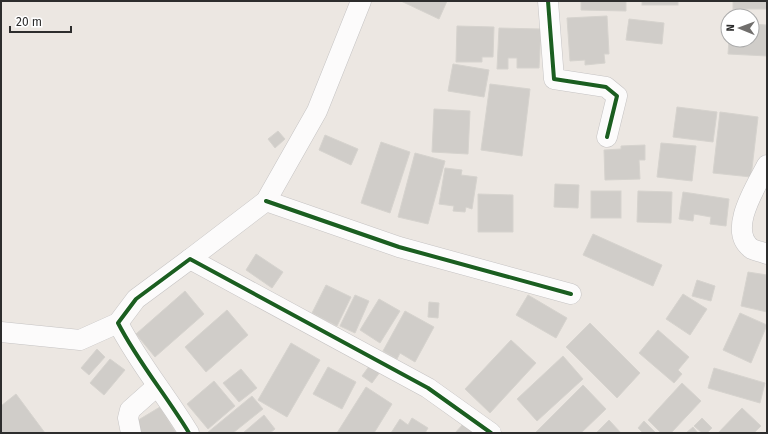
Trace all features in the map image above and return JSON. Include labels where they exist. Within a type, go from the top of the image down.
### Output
[{"type":"street","points":[[1,332],[80,340],[118,323],[136,299],[266,201],[317,111],[361,1]]},
{"type":"street","points":[[548,1],[554,79],[606,87],[618,96],[607,137]]},
{"type":"street","points":[[767,166],[746,206],[741,223],[746,242],[752,249],[767,254]]},
{"type":"street","points":[[266,201],[399,247],[571,294]]},
{"type":"street","points":[[190,259],[428,388],[491,433]]},
{"type":"street","points":[[118,323],[131,348],[157,386],[173,406],[189,433]]},
{"type":"street","points":[[131,433],[128,418],[130,410],[157,386]]},
{"type":"building","points":[[401,1],[447,1],[439,19]]},
{"type":"building","points":[[581,1],[626,1],[626,11],[581,10]]},
{"type":"building","points":[[642,1],[678,1],[678,5],[642,5]]},
{"type":"building","points":[[733,1],[767,1],[767,9],[733,8]]},
{"type":"building","points":[[607,16],[609,54],[604,54],[605,63],[585,65],[585,60],[570,61],[567,18]]},
{"type":"building","points":[[629,19],[664,23],[662,44],[626,40]]},
{"type":"building","points":[[760,25],[767,25],[767,56],[728,54],[728,48],[760,48]]},
{"type":"building","points":[[457,26],[494,27],[493,57],[482,57],[482,62],[456,62]]},
{"type":"building","points":[[499,28],[541,29],[539,68],[517,68],[517,58],[508,58],[508,69],[497,69]]},
{"type":"building","points":[[453,64],[489,70],[484,97],[448,91]]},
{"type":"building","points":[[490,84],[530,89],[522,156],[481,150]]},
{"type":"building","points":[[677,107],[717,112],[713,142],[673,137]]},
{"type":"building","points":[[434,109],[470,111],[468,154],[432,152]]},
{"type":"building","points":[[720,112],[758,117],[751,177],[713,173]]},
{"type":"building","points":[[278,131],[285,139],[275,148],[268,139]]},
{"type":"building","points":[[325,135],[358,149],[351,165],[319,150]]},
{"type":"building","points":[[381,142],[410,152],[390,213],[361,203]]},
{"type":"building","points":[[661,143],[696,146],[692,181],[657,177]]},
{"type":"building","points":[[645,145],[645,160],[639,160],[640,179],[605,180],[604,150],[621,149],[621,146]]},
{"type":"building","points":[[415,153],[445,161],[428,224],[398,217]]},
{"type":"building","points":[[445,168],[462,170],[461,175],[477,177],[472,209],[466,207],[465,212],[453,211],[454,206],[439,204]]},
{"type":"building","points":[[555,184],[579,185],[578,208],[554,207]]},
{"type":"building","points":[[591,191],[621,191],[621,218],[591,218]]},
{"type":"building","points":[[638,191],[672,192],[671,223],[637,222]]},
{"type":"building","points":[[683,192],[729,199],[726,226],[710,224],[711,217],[694,214],[693,221],[679,219]]},
{"type":"building","points":[[478,194],[513,195],[513,232],[478,232]]},
{"type":"building","points":[[593,234],[662,265],[653,286],[583,255]]},
{"type":"building","points":[[256,254],[283,272],[272,288],[246,270]]},
{"type":"building","points":[[748,272],[767,275],[767,312],[741,306]]},
{"type":"building","points":[[697,280],[715,286],[711,301],[692,296]]},
{"type":"building","points":[[326,285],[351,297],[337,326],[312,313]]},
{"type":"building","points":[[185,291],[204,314],[155,357],[136,334]]},
{"type":"building","points":[[683,294],[707,309],[690,335],[666,319]]},
{"type":"building","points":[[355,295],[369,301],[355,333],[340,326]]},
{"type":"building","points":[[528,295],[567,318],[556,338],[516,315]]},
{"type":"building","points":[[379,299],[400,311],[380,343],[360,330]]},
{"type":"building","points":[[429,302],[439,303],[438,318],[428,317]]},
{"type":"building","points":[[227,310],[248,335],[206,372],[185,347]]},
{"type":"building","points":[[405,311],[434,327],[415,362],[400,353],[397,359],[383,351]]},
{"type":"building","points":[[740,313],[767,325],[751,363],[723,350]]},
{"type":"building","points":[[590,323],[640,373],[617,398],[566,347]]},
{"type":"building","points":[[658,330],[689,357],[678,370],[682,374],[674,383],[639,353]]},
{"type":"building","points":[[511,340],[536,363],[490,413],[465,389]]},
{"type":"building","points":[[291,343],[320,360],[287,417],[258,400]]},
{"type":"building","points":[[97,349],[105,357],[89,375],[81,368]]},
{"type":"building","points":[[563,356],[583,379],[537,421],[517,399]]},
{"type":"building","points":[[110,359],[125,370],[104,395],[90,383]]},
{"type":"building","points":[[370,365],[380,372],[372,383],[362,376]]},
{"type":"building","points":[[328,367],[356,382],[342,409],[313,394]]},
{"type":"building","points":[[714,368],[765,383],[760,403],[708,388]]},
{"type":"building","points":[[241,369],[257,388],[239,402],[223,383]]},
{"type":"building","points":[[214,381],[235,406],[208,429],[187,404]]},
{"type":"building","points":[[682,383],[701,401],[671,433],[661,433],[648,420]]},
{"type":"building","points":[[583,385],[606,409],[581,433],[535,433]]},
{"type":"building","points":[[366,387],[392,404],[374,433],[337,433]]},
{"type":"building","points":[[16,394],[45,433],[1,433],[1,406]]},
{"type":"building","points":[[252,396],[263,409],[233,433],[207,433]]},
{"type":"building","points":[[160,407],[176,433],[135,433],[130,425]]},
{"type":"building","points":[[742,408],[761,426],[754,433],[718,433]]},
{"type":"building","points":[[264,415],[275,429],[270,433],[243,433]]},
{"type":"building","points":[[412,418],[428,428],[425,433],[391,433],[400,419],[408,425]]},
{"type":"building","points":[[702,418],[712,428],[707,433],[702,433],[694,426]]},
{"type":"building","points":[[609,420],[621,433],[596,433]]},
{"type":"building","points":[[644,421],[656,433],[643,433],[638,428]]},
{"type":"building","points":[[464,423],[476,433],[455,433]]},
{"type":"building","points":[[693,427],[698,433],[686,433]]},
{"type":"cycle path","points":[[548,1],[554,79],[606,87],[617,96],[607,137]]},
{"type":"cycle path","points":[[266,201],[399,247],[571,294]]},
{"type":"cycle path","points":[[189,433],[143,365],[118,323],[136,299],[190,259],[428,388],[491,433]]}]
